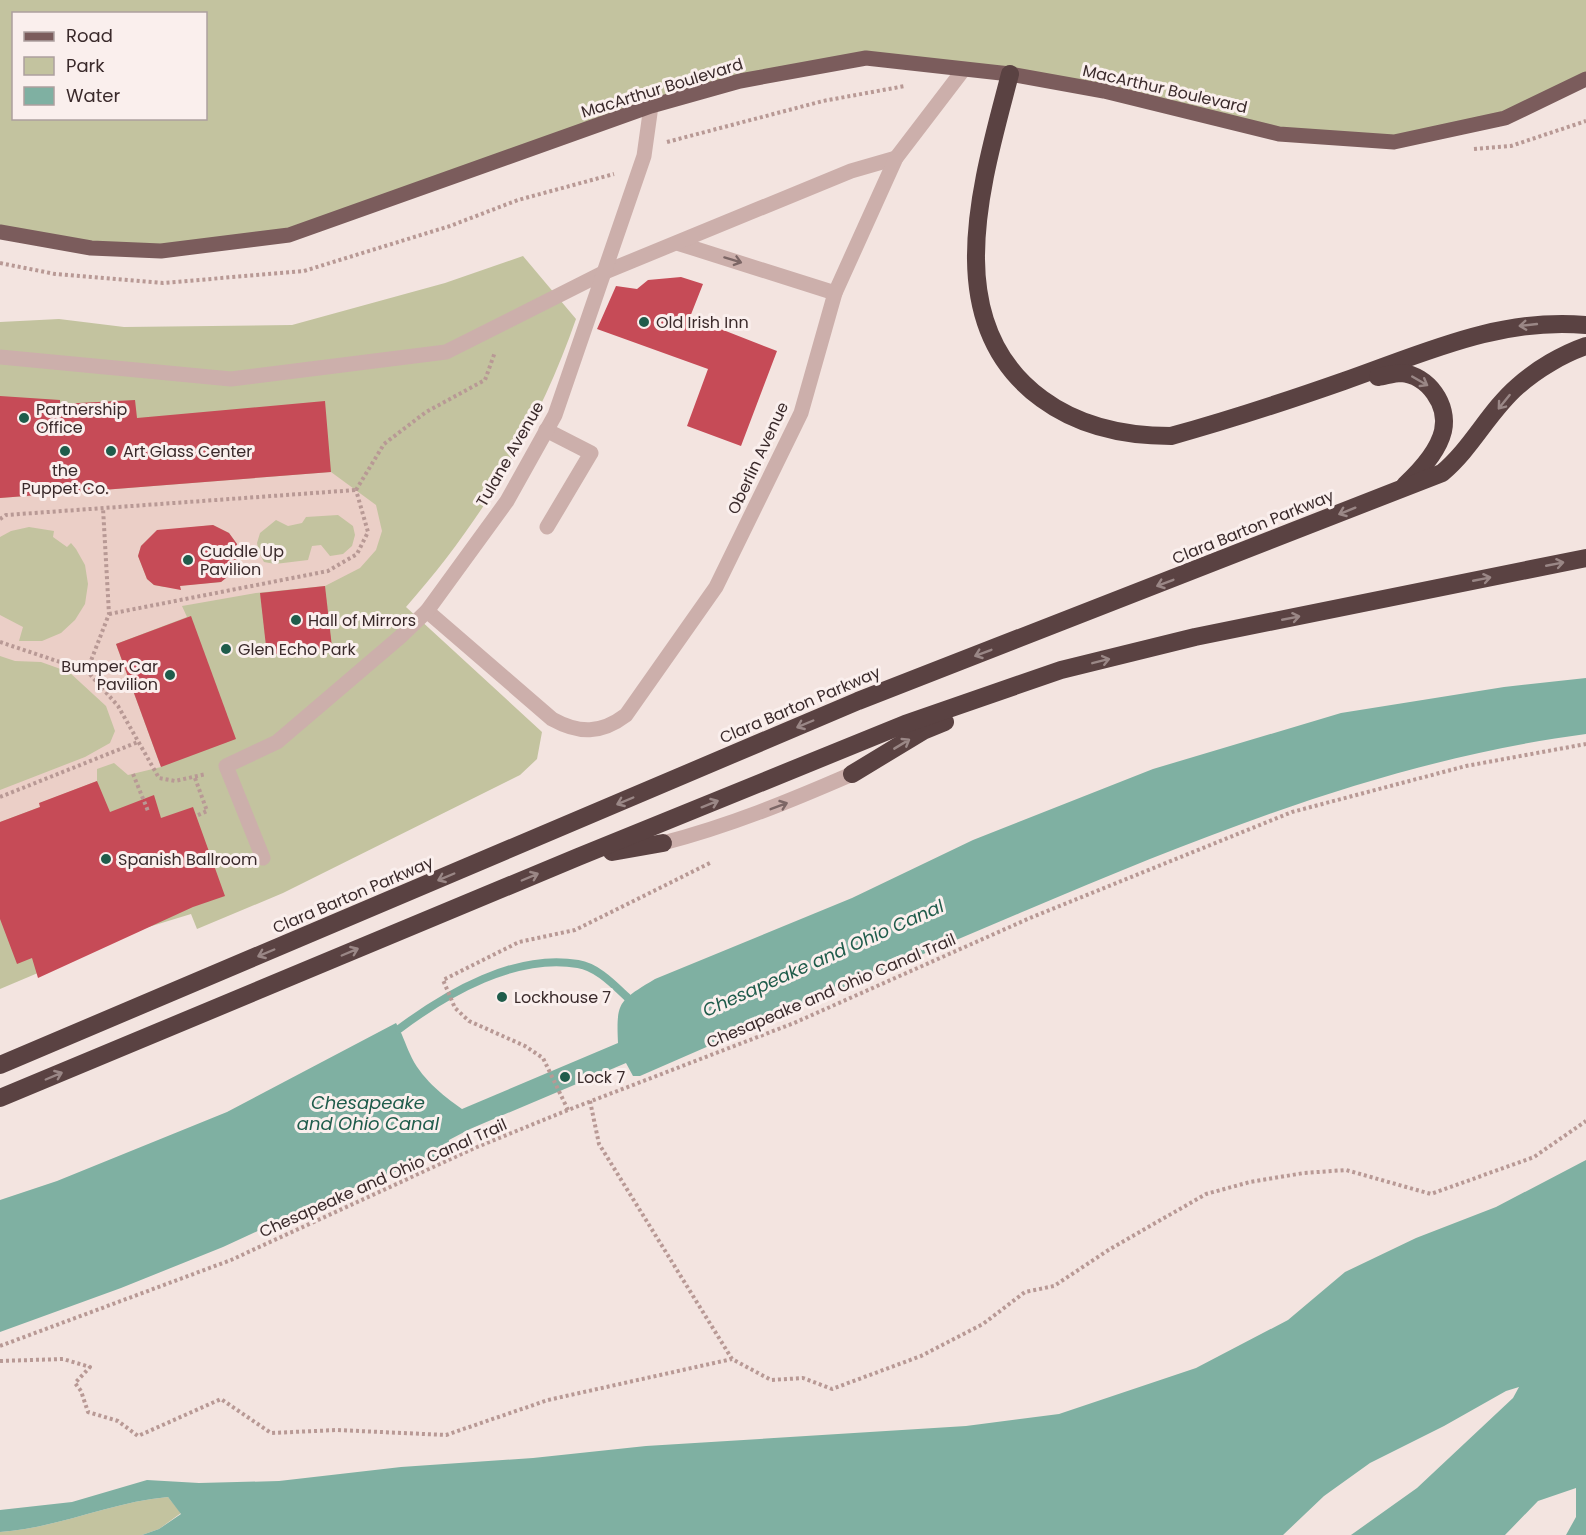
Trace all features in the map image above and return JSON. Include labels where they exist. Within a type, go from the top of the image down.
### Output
[{"type":"highway","points":[[1010,74],[988,161],[978,219],[975,267],[978,304],[993,342],[1009,370],[1029,390],[1058,411],[1085,423],[1141,436],[1171,436],[1343,382],[1460,338],[1488,331],[1544,324],[1586,325]]},
{"type":"highway","name":"Clara Barton Parkway","points":[[0,1065],[858,701],[1442,473],[1461,457],[1517,386],[1549,364],[1586,346]]},
{"type":"highway","points":[[1343,382],[1401,373],[1420,378],[1438,398],[1444,415],[1443,432],[1420,470],[1401,489]]},
{"type":"highway","points":[[0,1098],[578,857],[905,724],[1061,670],[1195,637],[1586,558]]},
{"type":"highway","points":[[852,774],[923,731],[1061,670]]},
{"type":"highway","points":[[578,857],[663,843]]},
{"type":"main road","name":"MacArthur Boulevard","points":[[0,232],[91,248],[161,251],[289,235],[651,106],[740,81],[866,58],[1010,74],[1104,91],[1279,134],[1394,142],[1505,118],[1586,79]]},
{"type":"street","name":"Oberlin Avenue","points":[[427,611],[552,719],[572,730],[592,730],[616,722],[626,715],[716,587],[801,413],[835,293],[896,158],[964,69]]},
{"type":"street","name":"Tulane Avenue","points":[[226,766],[278,742],[350,682],[427,611],[507,501],[555,415],[644,156],[651,106]]},
{"type":"street","points":[[0,357],[231,379],[446,352],[605,272],[851,171],[896,158]]},
{"type":"street","points":[[677,243],[835,293]]},
{"type":"street","points":[[546,430],[591,453],[547,527]]},
{"type":"street","points":[[226,766],[263,858]]},
{"type":"street","points":[[663,843],[730,825],[784,805],[852,774]]},
{"type":"path","points":[[664,142],[823,101],[907,86]]},
{"type":"path","points":[[109,614],[328,571],[357,554],[368,532],[356,490],[384,444],[426,412],[485,380],[507,322]]},
{"type":"path","points":[[0,519],[6,515],[356,490]]},
{"type":"path","points":[[87,671],[109,614],[103,508]]},
{"type":"path","points":[[0,642],[87,671],[118,706],[159,778],[175,781],[195,778],[226,766]]},
{"type":"path","points":[[0,797],[138,742]]},
{"type":"path","name":"Chesapeake and Ohio Canal Trail","points":[[0,1346],[231,1260],[477,1147],[794,1023],[1030,918],[1292,812],[1466,766],[1586,744]]},
{"type":"path","points":[[133,774],[148,811]]},
{"type":"path","points":[[195,778],[207,811],[196,816]]},
{"type":"path","points":[[568,1110],[550,1068],[543,1058],[525,1046],[469,1021],[456,1008],[443,980],[519,942],[575,930],[710,863]]},
{"type":"path","points":[[590,1101],[599,1144],[732,1359],[771,1380],[803,1378],[832,1389],[921,1356],[983,1324],[1025,1292],[1054,1286],[1110,1249],[1206,1194],[1282,1176],[1346,1170],[1431,1194],[1534,1157],[1586,1121]]},
{"type":"path","points":[[0,1360],[63,1359],[90,1367],[75,1383],[81,1391],[88,1412],[118,1422],[138,1436],[221,1399],[271,1433],[338,1430],[446,1435],[548,1400],[732,1359]]},
{"type":"green space","points":[[0,0],[1586,0],[1586,79],[1505,118],[1394,142],[1279,134],[1104,91],[866,58],[740,81],[289,235],[161,251],[0,232]]},
{"type":"green space","name":"Glen Echo Park","points":[[523,256],[576,319],[544,397],[505,471],[459,541],[406,607],[542,732],[537,759],[520,775],[283,893],[197,929],[191,914],[142,929],[0,989],[0,322],[59,319],[124,327],[292,325],[445,283]]},
{"type":"green space","points":[[168,1497],[181,1513],[159,1529],[142,1535],[0,1535],[0,1532],[43,1526],[126,1504]]},
{"type":"shaded area","points":[[331,472],[376,505],[382,531],[376,550],[360,568],[325,586],[256,593],[182,606],[187,617],[116,644],[161,767],[128,775],[114,763],[97,769],[97,781],[40,803],[40,807],[0,822],[0,790],[85,757],[110,743],[115,731],[106,706],[69,672],[41,662],[15,661],[0,656],[0,615],[23,627],[19,641],[42,641],[61,633],[75,620],[85,604],[88,584],[85,565],[76,549],[71,543],[67,547],[53,537],[54,531],[29,527],[11,531],[0,537],[0,498]],"holes":[[[338,515],[353,526],[355,535],[352,546],[343,554],[330,556],[321,545],[312,546],[308,560],[275,564],[264,562],[257,543],[260,533],[276,520],[288,526],[302,523],[306,517]],[[213,525],[229,533],[237,544],[236,565],[221,582],[164,587],[154,585],[147,579],[138,556],[141,546],[157,531]]]},
{"type":"water","name":"Chesapeake and Ohio Canal","points":[[1586,678],[1586,734],[1513,746],[1441,762],[1300,803],[1231,828],[1027,910],[640,1076],[633,1076],[626,1063],[470,1129],[449,1140],[447,1152],[338,1194],[223,1247],[121,1288],[0,1332],[0,1200],[57,1181],[227,1112],[396,1023],[414,1062],[426,1078],[439,1092],[462,1109],[618,1043],[618,1018],[622,1004],[634,992],[655,979],[852,898],[973,840],[1153,769],[1341,713],[1504,687]]},
{"type":"water","points":[[1586,1160],[1586,1535],[1566,1535],[1576,1517],[1576,1488],[1538,1501],[1505,1535],[1351,1535],[1417,1488],[1513,1398],[1519,1387],[1506,1391],[1444,1426],[1370,1463],[1324,1496],[1283,1535],[142,1535],[159,1529],[181,1514],[168,1497],[126,1504],[43,1526],[0,1532],[0,1510],[72,1502],[147,1480],[199,1483],[279,1481],[401,1467],[533,1458],[646,1446],[966,1426],[1059,1414],[1196,1368],[1288,1320],[1345,1272],[1416,1238],[1496,1207]]},
{"type":"building","points":[[681,277],[703,284],[690,317],[777,351],[741,446],[687,426],[708,369],[597,329],[616,286],[637,289],[648,280]]},
{"type":"building","points":[[0,396],[60,400],[60,404],[135,400],[137,418],[325,401],[331,472],[0,498]]},
{"type":"building","name":"Cuddle Up Pavilion","points":[[213,525],[229,533],[237,544],[236,570],[221,582],[180,586],[181,590],[154,585],[147,579],[138,556],[141,546],[157,530]]},
{"type":"building","name":"Hall of Mirrors","points":[[325,586],[332,647],[267,655],[260,593]]},
{"type":"building","name":"Bumper Car Pavilion","points":[[191,616],[236,739],[161,767],[116,644]]},
{"type":"building","name":"Spanish Ballroom","points":[[97,781],[110,812],[154,795],[161,818],[193,807],[225,896],[193,907],[38,978],[32,958],[17,964],[0,919],[0,822],[40,807],[39,803]]},
{"type":"waterway","points":[[399,1029],[460,990],[507,970],[531,964],[554,962],[585,966],[604,977],[627,997]]},
{"type":"place","name":"Old Irish Inn","points":[[644,322]]},
{"type":"place","name":"Partnership Office","points":[[24,418]]},
{"type":"place","name":"the Puppet Co.","points":[[65,451]]},
{"type":"place","name":"Art Glass Center","points":[[111,451]]},
{"type":"place","name":"Cuddle Up Pavilion","points":[[188,560]]},
{"type":"place","name":"Hall of Mirrors","points":[[296,620]]},
{"type":"place","name":"Glen Echo Park","points":[[226,649]]},
{"type":"place","name":"Bumper Car Pavilion","points":[[170,675]]},
{"type":"place","name":"Spanish Ballroom","points":[[106,859]]},
{"type":"place","name":"Lockhouse 7","points":[[502,997]]},
{"type":"place","name":"Lock 7","points":[[565,1077]]}]
